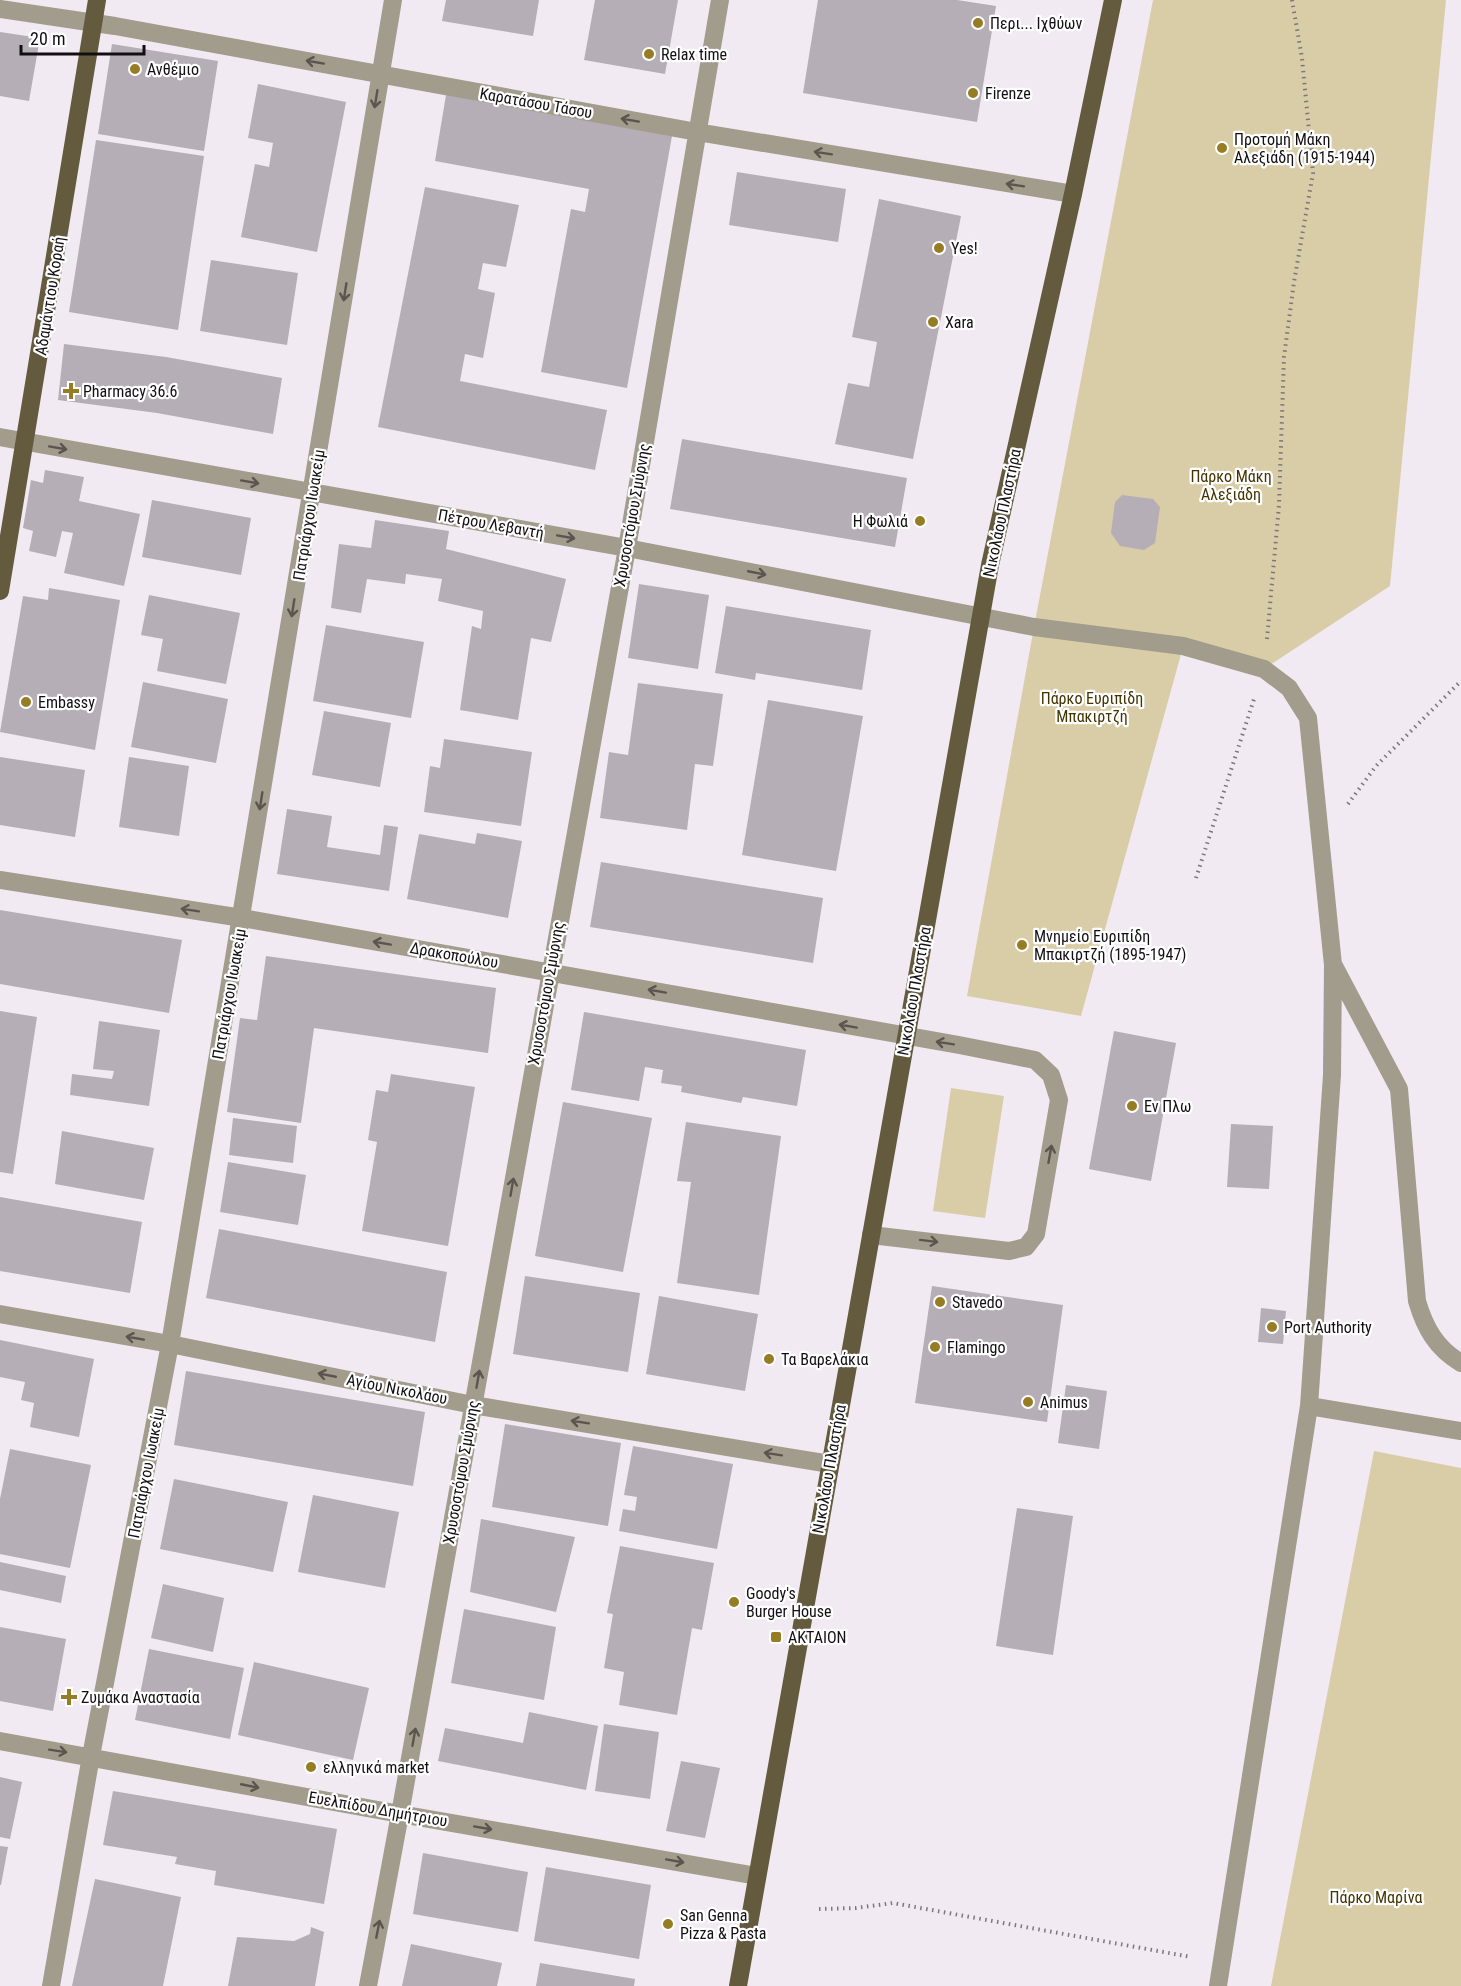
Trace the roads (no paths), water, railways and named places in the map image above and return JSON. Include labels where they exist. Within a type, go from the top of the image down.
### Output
[{"type":"main road","name":"Αδαμάντιου Κοραή","points":[[0,591],[97,0]]},
{"type":"main road","name":"Νικολάου Πλαστήρα","points":[[738,1986],[990,565],[1073,194],[1113,0]]},
{"type":"street","name":"Πατριάρχου Ιωακείμ","points":[[51,1986],[91,1756],[170,1344],[393,0]]},
{"type":"street","name":"Χρυσοστόμου Σμύρνης","points":[[368,1986],[627,548],[720,0]]},
{"type":"street","name":"Καρατάσου Τάσου","points":[[0,9],[94,23],[697,132],[1073,194]]},
{"type":"street","name":"Πέτρου Λεβαντή","points":[[0,437],[627,548],[1034,627],[1184,646],[1264,669],[1289,688],[1308,718],[1333,965]]},
{"type":"street","name":"Δρακοπούλου","points":[[0,880],[242,918],[1035,1060],[1051,1076],[1059,1100],[1036,1234],[1026,1247],[1009,1251],[871,1235]]},
{"type":"street","points":[[1333,965],[1399,1089],[1417,1301],[1432,1338],[1445,1352],[1461,1363]]},
{"type":"street","points":[[1218,1986],[1309,1406],[1331,1086],[1333,965]]},
{"type":"street","name":"Αγίου Νικολάου","points":[[0,1314],[170,1344],[473,1405],[830,1464]]},
{"type":"street","points":[[1309,1406],[1461,1431]]},
{"type":"street","name":"Ευελπίδου Δημήτριου","points":[[0,1741],[757,1876]]},
{"type":"place","name":"Περι... Ιχθύων","points":[[978,23]]},
{"type":"place","name":"Relax time","points":[[649,54]]},
{"type":"place","name":"Ανθέμιο","points":[[135,69]]},
{"type":"place","name":"Firenze","points":[[973,93]]},
{"type":"place","name":"Προτομή Μάκη Αλεξιάδη (1915-1944)","points":[[1222,148]]},
{"type":"place","name":"Yes!","points":[[939,248]]},
{"type":"place","name":"Xara","points":[[933,322]]},
{"type":"place","name":"Pharmacy 36.6","points":[[71,391]]},
{"type":"place","name":"Η Φωλιά","points":[[920,521]]},
{"type":"place","name":"Embassy","points":[[26,702]]},
{"type":"place","name":"Μνημείο Ευριπίδη Μπακιρτζή (1895-1947)","points":[[1022,945]]},
{"type":"place","name":"Εν Πλω","points":[[1132,1106]]},
{"type":"place","name":"Stavedo","points":[[940,1302]]},
{"type":"place","name":"Port Authority","points":[[1272,1327]]},
{"type":"place","name":"Flamingo","points":[[935,1347]]},
{"type":"place","name":"Τα Βαρελάκια","points":[[769,1359]]},
{"type":"place","name":"Animus","points":[[1028,1402]]},
{"type":"place","name":"Goody's Burger House","points":[[734,1602]]},
{"type":"place","name":"ΑΚΤΑΙΟΝ","points":[[776,1637]]},
{"type":"place","name":"Ζυμάκα Αναστασία","points":[[69,1697]]},
{"type":"place","name":"ελληνικά market","points":[[311,1767]]},
{"type":"place","name":"San Genna Pizza & Pasta","points":[[668,1924]]},
{"type":"park label","name":"Πάρκο Μάκη Αλεξιάδη","points":[[1231,485]]},
{"type":"park label","name":"Πάρκο Ευριπίδη Μπακιρτζή","points":[[1092,707]]},
{"type":"park label","name":"Πάρκο Μαρίνα","points":[[1376,1897]]}]
